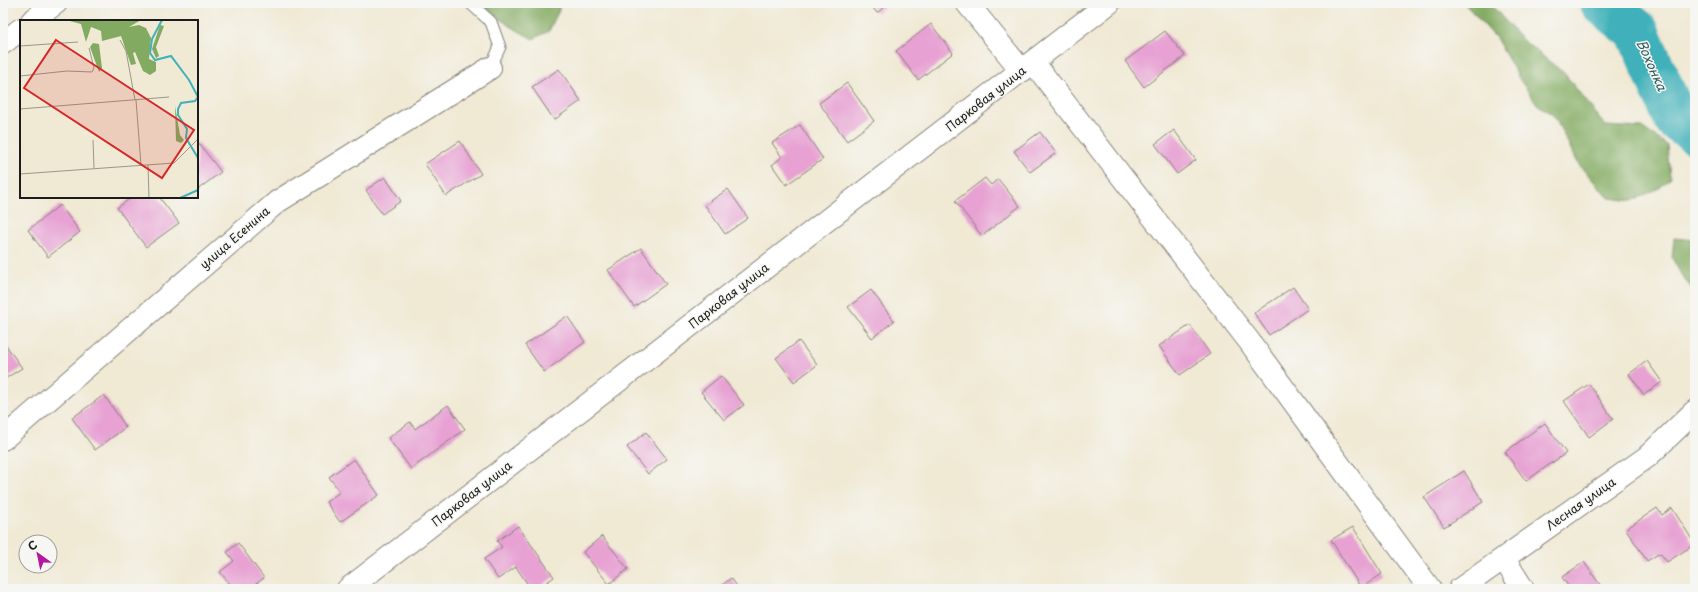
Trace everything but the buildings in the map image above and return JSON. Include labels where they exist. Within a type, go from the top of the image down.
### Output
[{"type":"street","points":[[33,20],[56,3]]},
{"type":"street","points":[[968,3],[1028,67],[1249,341],[1430,589]]},
{"type":"street","name":"Парковая улица","points":[[348,589],[1028,67],[1109,3]]},
{"type":"street","points":[[3,43],[20,30]]},
{"type":"street","name":"улица Есенина","points":[[3,439],[276,202],[490,68]]},
{"type":"street","name":"Лесная улица","points":[[1460,589],[1647,457],[1695,411]]},
{"type":"street","points":[[1504,559],[1523,589]]},
{"type":"lane","points":[[470,3],[491,22],[500,47],[490,68]]},
{"type":"green space","points":[[480,3],[559,3],[559,10],[549,31],[533,39],[506,23]]},
{"type":"green space","points":[[1464,3],[1490,3],[1520,38],[1564,73],[1606,126],[1643,128],[1667,145],[1670,178],[1661,187],[1632,201],[1609,198],[1579,165],[1554,116],[1537,104],[1520,80],[1496,38]]},
{"type":"green space","points":[[1674,238],[1695,240],[1695,292],[1683,278],[1672,258]]},
{"type":"waterway","name":"Вохонка","points":[[1602,3],[1637,31],[1676,120],[1695,132]]}]
